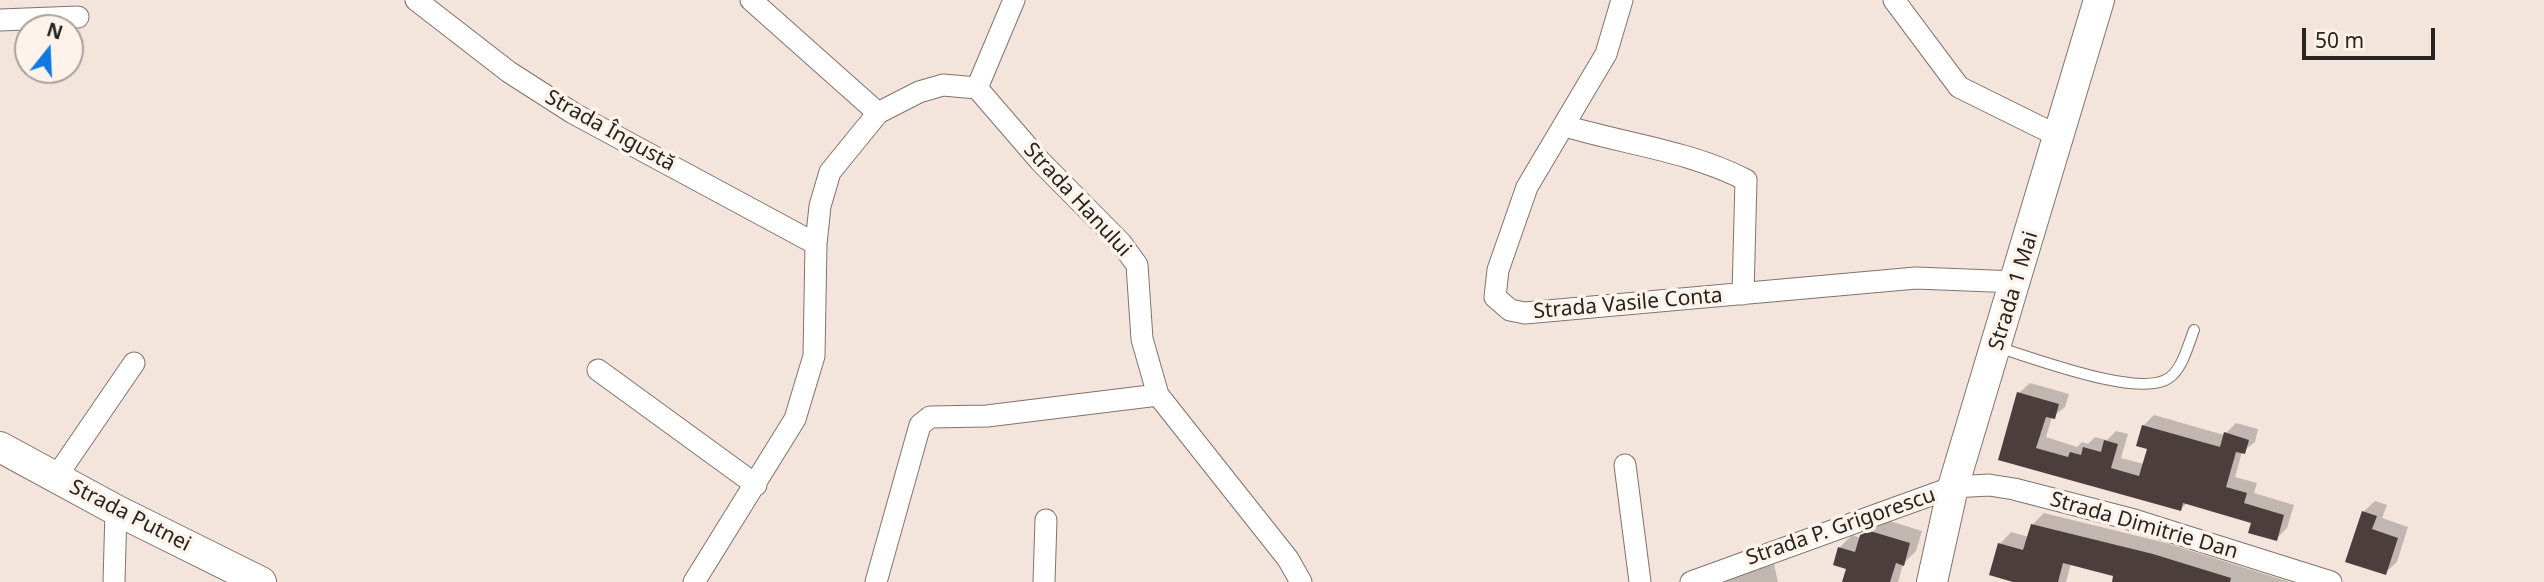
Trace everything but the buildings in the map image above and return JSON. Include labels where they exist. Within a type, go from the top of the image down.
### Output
[{"type":"main road","name":"Strada 1 Mai","points":[[1932,582],[1953,487],[2017,282],[2099,0]]},
{"type":"main road","name":"Strada Putnei","points":[[0,447],[116,510],[261,582]]},
{"type":"street","name":"Strada Îngustă","points":[[416,0],[509,72],[573,113],[816,244]]},
{"type":"street","points":[[751,0],[878,113]]},
{"type":"street","points":[[694,582],[795,419],[814,356],[816,244],[820,206],[830,172],[878,113],[943,85],[977,88],[1014,0]]},
{"type":"street","name":"Strada Vasile Conta","points":[[1622,0],[1606,54],[1527,187],[1498,270],[1495,297],[1502,305],[1525,313],[1916,278],[2017,282]]},
{"type":"street","points":[[1894,0],[1959,87],[2060,137]]},
{"type":"street","name":"Strada Hanului","points":[[977,88],[1040,161],[1121,243],[1137,265],[1142,340],[1158,395],[1288,559],[1301,582]]},
{"type":"street","name":"Strada Vasile Conta","points":[[1565,126],[1622,143],[1713,163],[1746,180],[1744,294]]},
{"type":"street","points":[[56,477],[134,363]]},
{"type":"street","points":[[598,370],[756,485]]},
{"type":"street","points":[[876,582],[920,425],[930,417],[987,416],[1158,395]]},
{"type":"street","points":[[1625,465],[1640,582]]},
{"type":"street","name":"Strada Dimitrie Dan","points":[[1953,487],[1989,485],[2014,489],[2134,520],[2331,582]]},
{"type":"street","name":"Strada P. Grigorescu","points":[[1691,582],[1953,487]]},
{"type":"street","points":[[114,582],[116,510]]},
{"type":"street","points":[[1044,582],[1046,520]]},
{"type":"lane","points":[[1997,347],[2082,374],[2143,385],[2169,378],[2178,368],[2194,330]]}]
